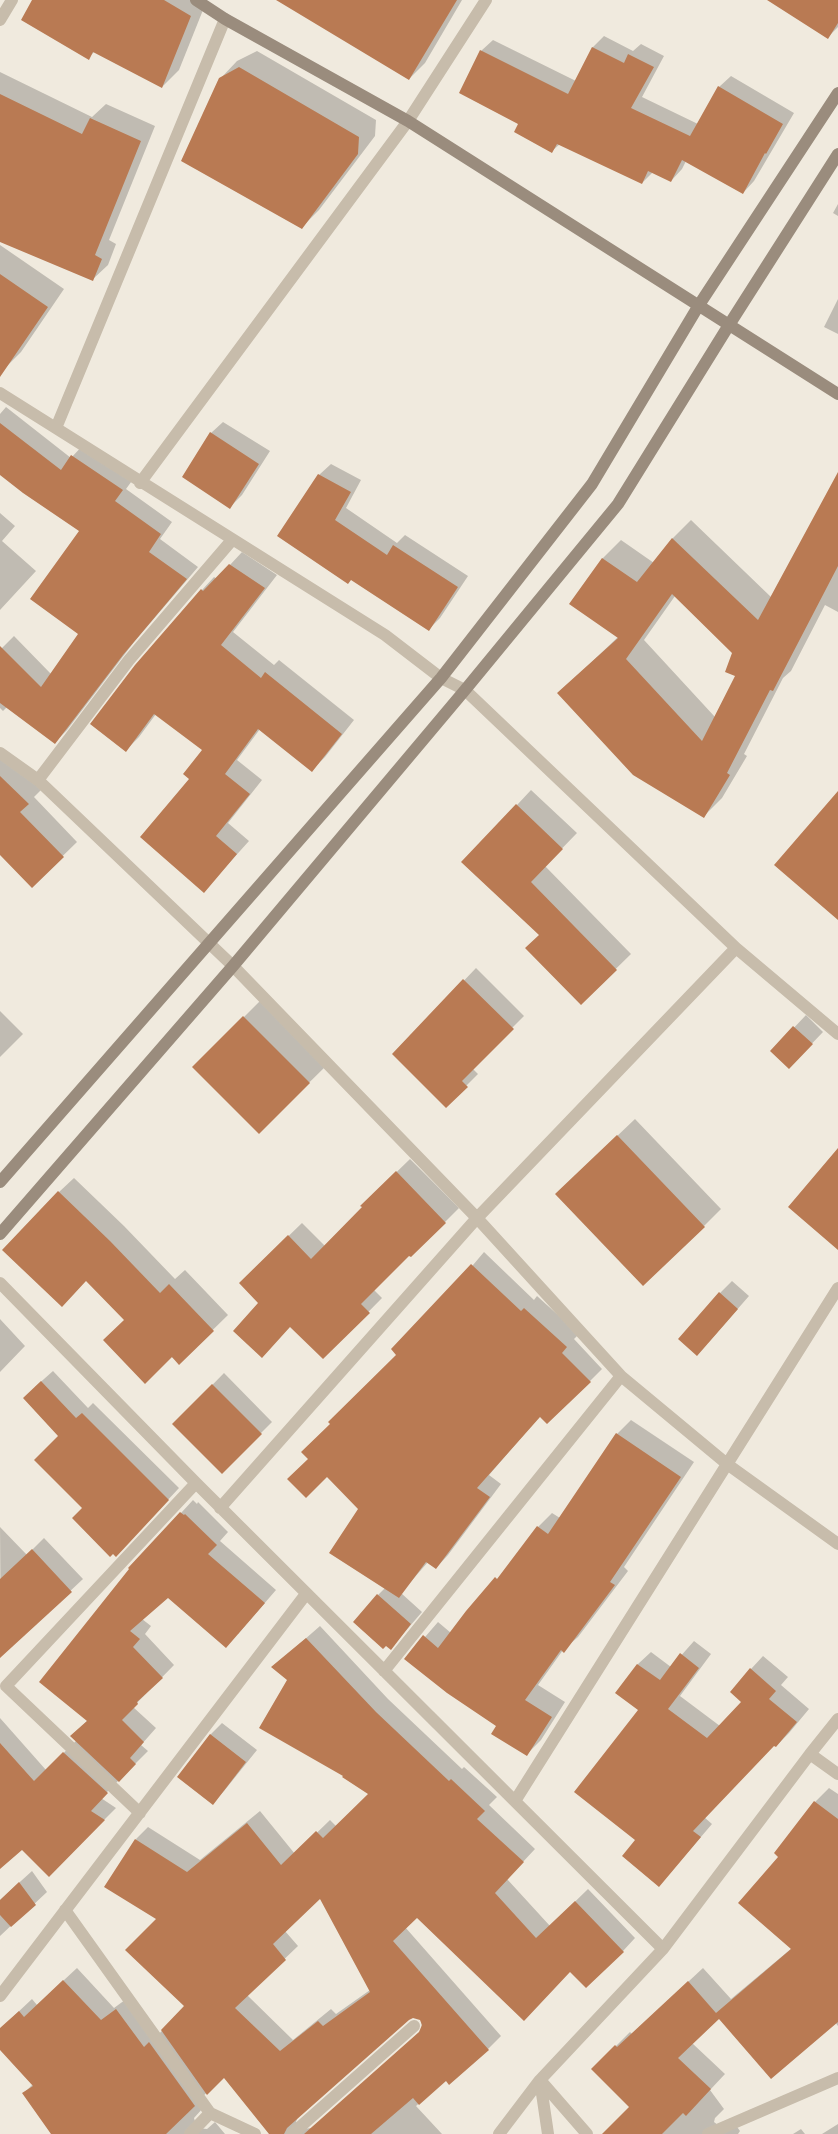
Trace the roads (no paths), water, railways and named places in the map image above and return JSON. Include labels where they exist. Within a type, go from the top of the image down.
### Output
[{"type":"street","points":[[0,20],[12,0]]},
{"type":"street","points":[[196,0],[225,19],[408,121],[838,394]]},
{"type":"street","points":[[140,483],[408,121],[486,0]]},
{"type":"street","points":[[56,428],[225,19]]},
{"type":"street","points":[[0,1182],[442,678],[592,484],[699,305],[838,93]]},
{"type":"street","points":[[0,1234],[232,966],[465,690],[618,504],[729,324],[838,154]]},
{"type":"street","points":[[0,393],[140,483],[385,635],[442,678],[465,690],[736,948],[838,1034]]},
{"type":"street","points":[[38,780],[129,660],[232,540]]},
{"type":"street","points":[[0,752],[38,780],[232,966],[477,1218],[621,1376],[727,1464],[838,1544]]},
{"type":"street","points":[[220,1508],[477,1218],[736,948]]},
{"type":"street","points":[[0,1283],[220,1508],[663,1949]]},
{"type":"street","points":[[515,1802],[838,1288]]},
{"type":"street","points":[[384,1671],[621,1376]]},
{"type":"street","points":[[140,1813],[6,1686],[196,1483]]},
{"type":"street","points":[[0,1996],[306,1594]]},
{"type":"street","points":[[499,2134],[540,2080],[663,1949],[838,1719]]},
{"type":"street","points":[[810,1754],[838,1774]]},
{"type":"street","points":[[65,1910],[210,2113],[255,2134]]},
{"type":"street","points":[[292,2134],[414,2026]]},
{"type":"street","points":[[708,2134],[838,2078]]},
{"type":"street","points":[[540,2080],[548,2134]]},
{"type":"street","points":[[540,2080],[587,2134]]},
{"type":"street","points":[[190,2134],[210,2113]]}]
